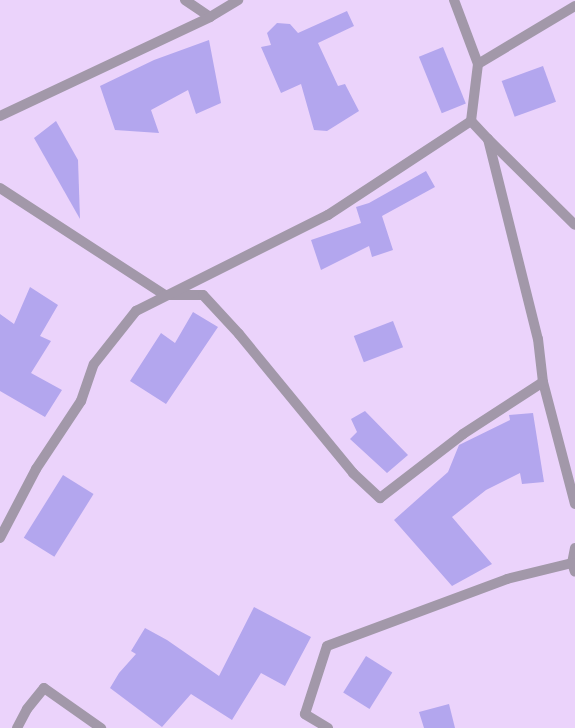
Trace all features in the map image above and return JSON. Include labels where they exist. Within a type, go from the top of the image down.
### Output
[{"type":"street","points":[[185,0],[210,16]]},
{"type":"street","points":[[0,116],[210,16],[238,0]]},
{"type":"street","points":[[0,538],[36,470],[81,401],[94,364],[136,312],[165,295],[328,215],[471,121],[478,64],[454,0]]},
{"type":"street","points":[[478,64],[575,6]]},
{"type":"street","points":[[471,121],[575,225]]},
{"type":"street","points":[[488,139],[538,340],[543,382],[575,504]]},
{"type":"street","points":[[0,188],[165,295],[203,296],[239,334],[353,473],[380,498],[463,434],[543,382]]},
{"type":"street","points":[[328,728],[305,714],[327,646],[507,579],[574,568],[575,548]]},
{"type":"street","points":[[17,728],[27,709],[44,688],[101,728]]},
{"type":"building","points":[[347,11],[354,26],[318,43],[338,86],[345,84],[359,111],[327,131],[314,130],[301,84],[281,93],[261,47],[271,45],[267,33],[277,23],[290,24],[298,33]]},
{"type":"building","points":[[209,40],[221,103],[196,114],[188,90],[151,110],[159,133],[115,130],[100,86],[154,60]]},
{"type":"building","points":[[443,47],[466,104],[442,113],[419,57]]},
{"type":"building","points":[[543,66],[556,102],[515,117],[502,81]]},
{"type":"building","points":[[56,121],[78,160],[80,219],[34,138]]},
{"type":"building","points":[[426,171],[435,187],[382,216],[393,250],[372,257],[369,246],[321,270],[311,240],[361,223],[356,207],[369,203]]},
{"type":"building","points":[[30,287],[58,305],[40,336],[51,341],[31,373],[62,390],[45,417],[0,391],[0,314],[14,324]]},
{"type":"building","points":[[193,312],[218,327],[166,404],[130,381],[161,333],[175,343]]},
{"type":"building","points":[[393,321],[403,347],[364,362],[354,336]]},
{"type":"building","points":[[365,411],[408,455],[387,473],[350,439],[357,432],[351,419]]},
{"type":"building","points":[[533,413],[544,482],[522,484],[520,473],[486,490],[452,517],[492,564],[452,586],[394,520],[448,472],[459,445],[510,420],[509,415]]},
{"type":"building","points":[[63,475],[94,494],[54,557],[24,538]]},
{"type":"building","points":[[254,607],[311,637],[285,686],[261,673],[232,720],[191,694],[162,727],[110,688],[119,673],[136,654],[131,651],[145,628],[167,640],[219,676]]},
{"type":"building","points":[[366,656],[392,672],[370,709],[343,692]]},
{"type":"building","points":[[449,704],[455,728],[424,728],[419,712]]}]
